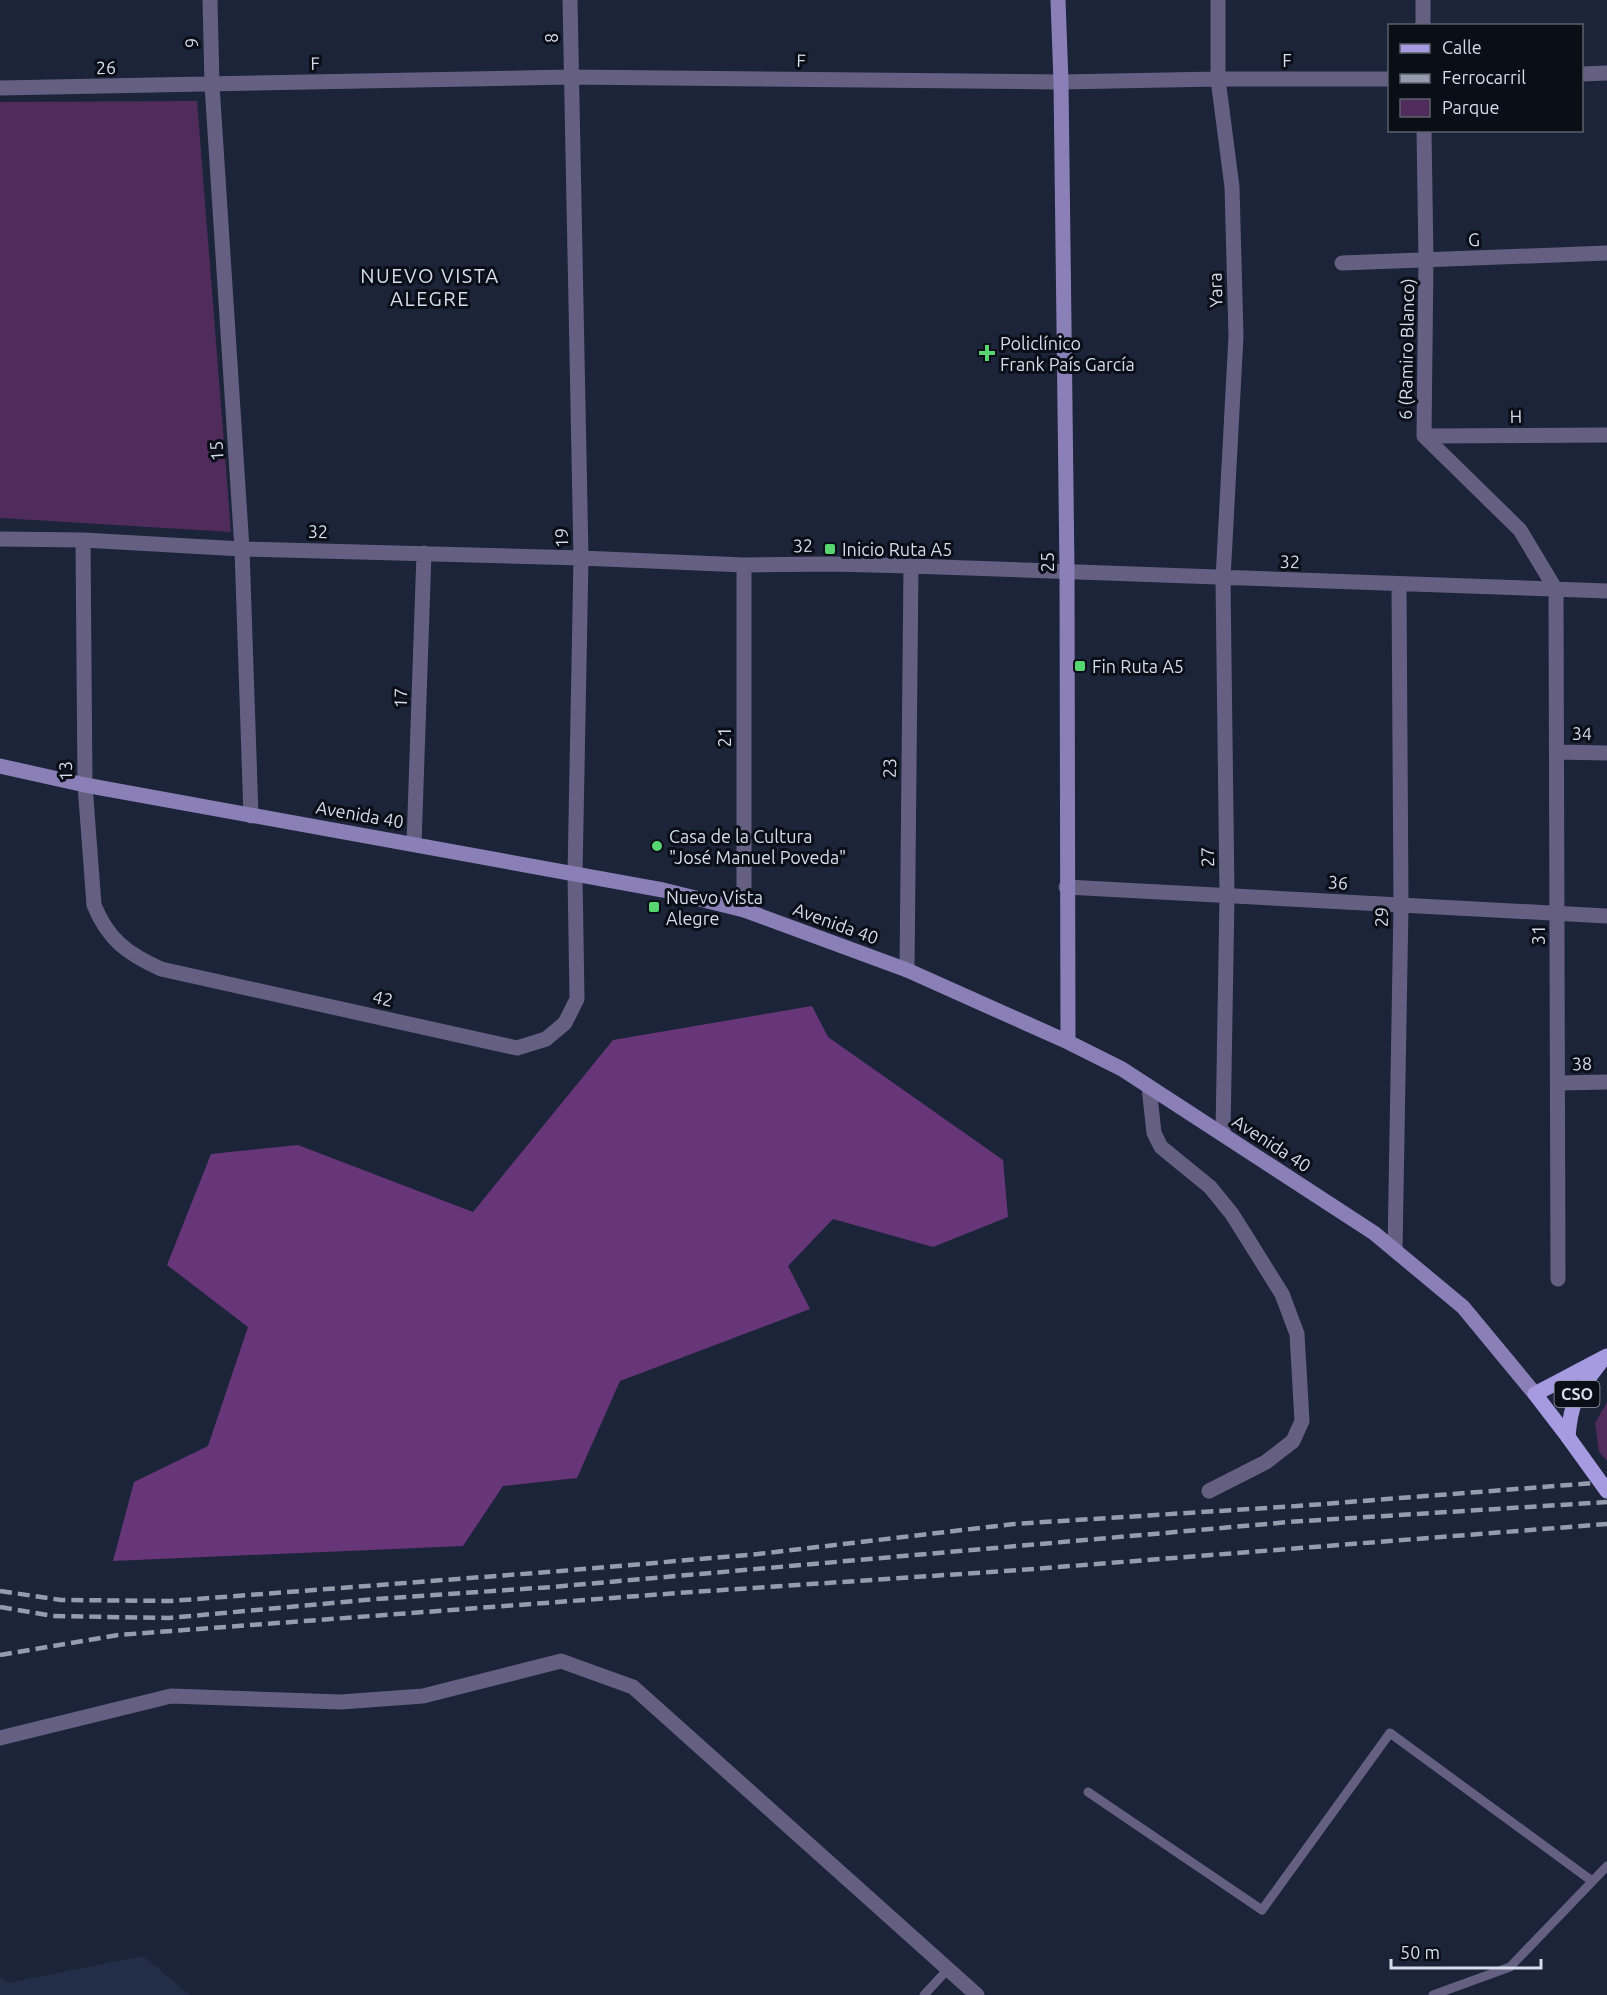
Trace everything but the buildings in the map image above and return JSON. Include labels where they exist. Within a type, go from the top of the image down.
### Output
[{"type":"main road","name":"25","points":[[1058,0],[1067,572],[1068,1042]]},
{"type":"main road","name":"Avenida 40","points":[[0,766],[85,785],[663,890],[744,910],[907,970],[1068,1042],[1122,1070],[1374,1233],[1463,1307],[1535,1394]]},
{"type":"main road","name":"CSO","points":[[1606,1357],[1535,1394],[1607,1491]]},
{"type":"main road","name":"CSO","points":[[1568,1437],[1570,1411],[1578,1392],[1606,1357]]},
{"type":"street","name":"9","points":[[210,0],[212,85]]},
{"type":"street","name":"8","points":[[570,0],[570,76]]},
{"type":"street","name":"Yara","points":[[1218,0],[1218,79],[1232,186],[1236,336],[1224,579]]},
{"type":"street","points":[[1423,0],[1423,24]]},
{"type":"street","points":[[1583,74],[1607,73]]},
{"type":"street","name":"F","points":[[212,85],[570,76],[1061,82],[1388,79]]},
{"type":"street","name":"19","points":[[570,76],[581,558],[575,875],[577,999]]},
{"type":"street","name":"26","points":[[0,88],[212,85]]},
{"type":"street","name":"15","points":[[212,85],[242,549],[251,816]]},
{"type":"street","name":"6 (Ramiro Blanco)","points":[[1424,132],[1425,436],[1520,530],[1556,590]]},
{"type":"street","name":"G","points":[[1341,263],[1607,253]]},
{"type":"street","name":"H","points":[[1425,436],[1607,435]]},
{"type":"street","name":"32","points":[[0,539],[83,540],[242,549],[581,558],[744,565],[911,566],[1607,591]]},
{"type":"street","name":"13","points":[[83,540],[85,785],[94,905],[110,934],[135,957],[161,969]]},
{"type":"street","name":"17","points":[[414,844],[424,553]]},
{"type":"street","name":"21","points":[[744,565],[744,910]]},
{"type":"street","name":"23","points":[[907,970],[911,566]]},
{"type":"street","name":"27","points":[[1222,1134],[1227,895],[1224,579]]},
{"type":"street","name":"29","points":[[1395,1250],[1401,906],[1399,585]]},
{"type":"street","name":"31","points":[[1556,590],[1558,1279]]},
{"type":"street","name":"34","points":[[1557,752],[1607,753]]},
{"type":"street","name":"36","points":[[1066,887],[1607,916]]},
{"type":"street","name":"42","points":[[161,969],[517,1048],[546,1039],[565,1023],[577,999]]},
{"type":"street","name":"38","points":[[1558,1083],[1607,1082]]},
{"type":"street","points":[[1149,1086],[1154,1133],[1161,1147],[1210,1187],[1232,1214],[1282,1294],[1296,1334],[1302,1421],[1293,1441],[1266,1462],[1209,1491]]},
{"type":"street","points":[[0,1738],[171,1696],[341,1702],[423,1696],[561,1661],[633,1687],[977,1995]]},
{"type":"lane","points":[[1088,1792],[1262,1910],[1390,1733],[1593,1881]]},
{"type":"lane","points":[[1433,1995],[1510,1967],[1607,1866]]},
{"type":"lane","points":[[924,1995],[949,1968]]},
{"type":"shaded area","points":[[812,1006],[828,1037],[1003,1160],[1008,1217],[933,1247],[833,1219],[788,1266],[810,1309],[620,1381],[577,1478],[503,1486],[463,1546],[113,1561],[134,1482],[208,1446],[248,1327],[167,1265],[211,1154],[298,1145],[473,1212],[613,1040]]},
{"type":"shaded area","points":[[143,1956],[190,1995],[0,1995],[0,1977],[8,1983]]},
{"type":"green space","points":[[197,101],[231,532],[0,518],[0,102]]},
{"type":"green space","points":[[1607,1402],[1607,1461],[1599,1452],[1595,1423]]},
{"type":"railway","points":[[0,1591],[61,1600],[171,1601],[758,1554],[1014,1524],[1297,1506],[1607,1482]]},
{"type":"railway","points":[[0,1607],[53,1616],[169,1618],[376,1599],[552,1587],[1289,1522],[1607,1502]]},
{"type":"railway","points":[[0,1655],[118,1635],[1020,1570],[1607,1524]]},
{"type":"place","name":"Policlínico Frank País García","points":[[987,353]]},
{"type":"place","name":"Inicio Ruta A5","points":[[830,549]]},
{"type":"place","name":"Fin Ruta A5","points":[[1080,666]]},
{"type":"place","name":"Casa de la Cultura \"José Manuel Poveda\"","points":[[657,846]]},
{"type":"place","name":"Nuevo Vista Alegre","points":[[654,907]]},
{"type":"district","name":"NUEVO VISTA ALEGRE","points":[[430,286]]}]
